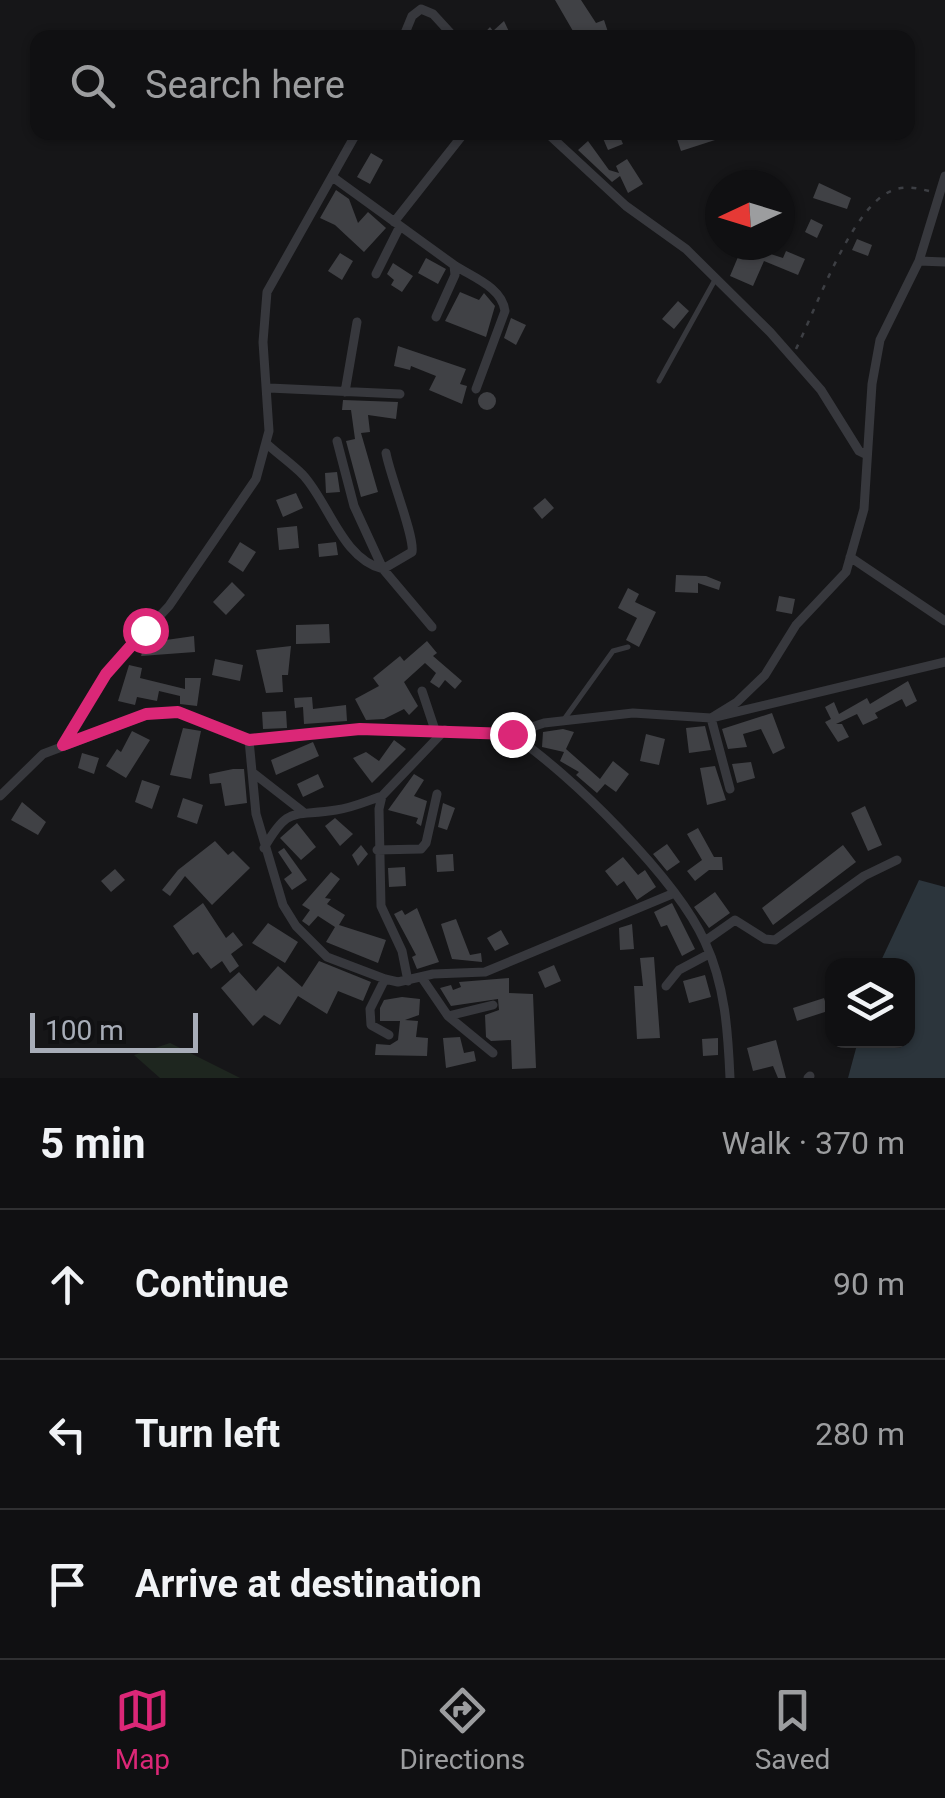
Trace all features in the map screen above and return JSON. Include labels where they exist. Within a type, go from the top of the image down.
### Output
[{"type":"street","points":[[406,30],[412,16],[421,9],[433,14],[448,30]]},
{"type":"street","points":[[63,745],[106,674],[170,606],[256,479],[267,444],[267,292],[353,140]]},
{"type":"street","points":[[376,274],[397,224],[459,140]]},
{"type":"street","points":[[555,140],[716,278],[821,390],[859,451],[867,455]]},
{"type":"street","points":[[711,718],[766,674],[796,625],[846,572],[864,509],[872,384],[880,340],[918,260],[945,176]]},
{"type":"street","points":[[334,178],[498,293],[505,311],[476,389]]},
{"type":"street","points":[[918,260],[945,262]]},
{"type":"street","points":[[436,317],[455,275],[454,265]]},
{"type":"street","points":[[345,392],[357,322]]},
{"type":"street","points":[[268,388],[400,394]]},
{"type":"street","points":[[337,440],[354,506],[384,569],[432,627]]},
{"type":"street","points":[[267,444],[305,477],[338,530],[372,566],[384,569],[412,552],[414,542],[397,502],[386,454]]},
{"type":"street","points":[[850,557],[945,621]]},
{"type":"street","points":[[0,796],[43,754],[146,714],[178,712],[249,740],[360,729],[512,734],[563,721],[634,713],[711,718],[945,662]]},
{"type":"street","points":[[422,691],[440,730]]},
{"type":"street","points":[[711,718],[730,789]]},
{"type":"street","points":[[264,848],[284,817],[302,811],[338,810],[382,796],[440,730]]},
{"type":"street","points":[[512,734],[550,759],[632,844],[705,941],[724,999],[730,1078]]},
{"type":"street","points":[[249,740],[264,848],[283,905],[314,946],[327,956],[385,979],[408,981],[496,969],[672,894]]},
{"type":"street","points":[[252,772],[302,811]]},
{"type":"street","points":[[378,850],[420,849],[426,843],[437,794]]},
{"type":"street","points":[[382,796],[378,850],[381,906],[402,952],[408,981]]},
{"type":"street","points":[[705,941],[735,920],[765,939],[776,940],[864,876],[897,860]]},
{"type":"street","points":[[666,986],[679,970],[710,954]]},
{"type":"street","points":[[422,978],[448,1016],[493,1053]]},
{"type":"street","points":[[385,979],[370,1009],[372,1025],[389,1035]]},
{"type":"street","points":[[448,1016],[493,1005]]},
{"type":"lane","points":[[660,381],[716,278]]},
{"type":"lane","points":[[563,721],[613,651],[628,648]]},
{"type":"path","points":[[792,357],[863,212],[890,191],[912,186],[940,194]]},
{"type":"shaded area","points":[[919,880],[945,887],[945,1078],[848,1078],[856,1048],[915,1048],[915,958],[882,958]]},
{"type":"shaded area","points":[[170,1043],[240,1078],[160,1078],[134,1055]]},
{"type":"building","points":[[555,0],[581,0],[596,23],[604,20],[607,30],[572,30]]},
{"type":"building","points":[[504,21],[508,30],[494,30]]},
{"type":"building","points":[[604,140],[621,140],[623,144],[608,150]]},
{"type":"building","points":[[677,140],[715,140],[681,151]]},
{"type":"building","points":[[588,141],[609,170],[619,173],[616,166],[627,159],[643,184],[628,193],[620,176],[612,182],[578,150]]},
{"type":"building","points":[[371,153],[383,160],[370,184],[357,177]]},
{"type":"building","points":[[819,183],[851,198],[847,209],[813,198]]},
{"type":"building","points":[[336,190],[349,199],[358,223],[368,212],[386,228],[364,252],[335,225],[320,218]]},
{"type":"building","points":[[811,219],[823,225],[817,238],[805,232]]},
{"type":"building","points":[[857,239],[872,245],[868,256],[852,250]]},
{"type":"building","points":[[340,253],[353,261],[342,280],[328,271]]},
{"type":"building","points":[[795,255],[805,259],[798,275],[764,261],[753,286],[730,276],[737,260],[795,260]]},
{"type":"building","points":[[426,258],[446,269],[438,284],[418,273]]},
{"type":"building","points":[[393,263],[413,276],[402,292],[391,285],[394,280],[387,274]]},
{"type":"building","points":[[460,292],[479,300],[484,293],[495,306],[486,337],[445,321]]},
{"type":"building","points":[[678,301],[689,311],[674,329],[662,319]]},
{"type":"building","points":[[511,318],[526,325],[516,345],[504,338]]},
{"type":"building","points":[[398,346],[466,369],[460,384],[467,386],[462,404],[429,390],[436,376],[411,366],[410,370],[394,366]]},
{"type":"building","points":[[487,392],[494,394],[494,408],[487,410],[480,408],[478,401],[480,394]]},
{"type":"building","points":[[343,400],[398,402],[396,419],[368,415],[370,432],[361,433],[378,492],[361,497],[346,441],[355,439],[351,410],[342,410]]},
{"type":"building","points":[[337,472],[340,492],[326,493],[325,473]]},
{"type":"building","points":[[296,493],[303,508],[283,517],[276,500]]},
{"type":"building","points":[[545,498],[554,508],[542,519],[533,508]]},
{"type":"building","points":[[297,526],[299,548],[279,550],[277,528]]},
{"type":"building","points":[[240,542],[256,552],[243,572],[228,562]]},
{"type":"building","points":[[336,542],[338,555],[319,557],[318,544]]},
{"type":"building","points":[[676,575],[706,576],[721,582],[719,590],[698,583],[698,593],[675,592]]},
{"type":"building","points":[[232,582],[245,595],[226,615],[213,602]]},
{"type":"building","points":[[628,588],[639,594],[635,602],[656,612],[639,647],[626,640],[637,618],[618,608]]},
{"type":"building","points":[[779,596],[795,599],[792,614],[776,611]]},
{"type":"building","points":[[329,624],[330,643],[296,644],[296,625]]},
{"type":"building","points":[[194,636],[195,652],[141,656],[145,643]]},
{"type":"building","points":[[427,641],[437,653],[433,656],[462,681],[455,689],[445,680],[439,688],[430,682],[436,673],[425,663],[404,682],[418,706],[409,715],[404,709],[384,719],[366,720],[355,699],[379,686],[373,678],[400,656],[404,661]]},
{"type":"building","points":[[291,646],[288,675],[282,675],[283,692],[266,693],[256,650]]},
{"type":"building","points":[[215,659],[243,665],[240,681],[212,675]]},
{"type":"building","points":[[129,665],[142,668],[140,678],[185,689],[185,678],[201,678],[197,706],[180,704],[180,696],[159,691],[157,701],[137,697],[135,705],[118,701]]},
{"type":"building","points":[[908,681],[917,701],[906,707],[902,699],[875,713],[878,718],[863,725],[857,714],[836,724],[842,724],[849,737],[838,742],[825,722],[831,719],[825,707],[834,702],[839,714],[867,698],[870,704]]},
{"type":"building","points":[[312,697],[313,709],[346,705],[347,721],[304,724],[303,707],[295,708],[294,698]]},
{"type":"building","points":[[286,711],[287,728],[263,729],[262,712]]},
{"type":"building","points":[[772,713],[785,748],[773,754],[761,729],[743,734],[747,747],[728,749],[722,729]]},
{"type":"building","points":[[705,726],[711,750],[689,753],[686,728]]},
{"type":"building","points":[[183,728],[201,731],[191,779],[170,775]]},
{"type":"building","points":[[132,731],[150,740],[126,778],[106,766],[117,749],[121,752]]},
{"type":"building","points":[[543,732],[574,732],[566,749],[600,779],[613,761],[629,774],[616,792],[605,784],[597,793],[576,775],[579,772],[560,761],[564,752],[542,747]]},
{"type":"building","points":[[646,734],[665,739],[659,765],[640,761]]},
{"type":"building","points":[[394,740],[406,749],[372,783],[353,758],[366,752],[379,761]]},
{"type":"building","points":[[313,742],[319,756],[276,775],[271,760]]},
{"type":"building","points":[[82,753],[99,758],[94,774],[78,768]]},
{"type":"building","points":[[751,762],[755,778],[737,783],[732,764]]},
{"type":"building","points":[[715,766],[726,800],[707,805],[700,768]]},
{"type":"building","points":[[244,769],[247,803],[225,806],[221,783],[210,784],[209,774]]},
{"type":"building","points":[[318,774],[324,787],[303,797],[297,784]]},
{"type":"building","points":[[414,774],[424,780],[414,796],[427,801],[421,826],[416,823],[418,818],[388,810]]},
{"type":"building","points":[[142,780],[160,786],[152,809],[135,802]]},
{"type":"building","points":[[183,798],[203,805],[197,824],[177,817]]},
{"type":"building","points":[[22,802],[46,822],[38,835],[11,820]]},
{"type":"building","points":[[443,803],[455,808],[447,830],[438,827]]},
{"type":"building","points":[[865,806],[882,845],[868,851],[851,813]]},
{"type":"building","points":[[335,818],[353,834],[340,846],[325,826]]},
{"type":"building","points":[[297,823],[316,847],[301,860],[280,838]]},
{"type":"building","points":[[698,828],[714,857],[722,857],[723,870],[709,870],[695,881],[687,871],[702,860],[687,834]]},
{"type":"building","points":[[215,841],[228,855],[233,851],[250,868],[212,905],[185,876],[170,896],[162,890],[178,870]]},
{"type":"building","points":[[667,844],[680,862],[667,871],[653,854]]},
{"type":"building","points":[[361,845],[368,854],[358,866],[352,855]]},
{"type":"building","points":[[843,845],[856,862],[773,925],[762,908]]},
{"type":"building","points":[[284,848],[307,880],[292,890],[284,879],[292,873],[278,852]]},
{"type":"building","points":[[453,854],[454,871],[437,872],[436,855]]},
{"type":"building","points":[[623,857],[638,875],[645,870],[656,887],[637,900],[624,881],[617,886],[605,871]]},
{"type":"building","points":[[405,867],[406,886],[389,887],[388,868]]},
{"type":"building","points":[[115,869],[125,880],[111,892],[101,881]]},
{"type":"building","points":[[331,872],[340,879],[325,898],[331,899],[327,904],[345,915],[339,925],[386,940],[378,963],[326,942],[335,927],[318,916],[309,926],[302,921],[310,910],[302,905]]},
{"type":"building","points":[[715,892],[730,913],[709,928],[694,907]]},
{"type":"building","points":[[203,903],[226,938],[233,932],[243,945],[231,954],[239,966],[230,973],[222,961],[211,969],[198,952],[193,955],[173,926]]},
{"type":"building","points":[[672,903],[695,949],[682,956],[667,925],[661,927],[654,912]]},
{"type":"building","points":[[417,908],[439,962],[417,969],[412,957],[416,955],[394,914],[402,910],[405,915]]},
{"type":"building","points":[[456,919],[470,955],[481,953],[482,962],[452,959],[441,924]]},
{"type":"building","points":[[268,923],[298,942],[285,963],[252,943]]},
{"type":"building","points":[[632,924],[634,949],[620,950],[619,928]]},
{"type":"building","points":[[501,930],[509,944],[495,951],[487,938]]},
{"type":"building","points":[[654,957],[660,1038],[637,1039],[634,986],[643,986],[640,958]]},
{"type":"building","points":[[319,961],[371,982],[363,1001],[338,991],[327,1014],[298,996],[280,1025],[264,1015],[253,1026],[221,988],[239,972],[256,991],[278,966],[302,987]]},
{"type":"building","points":[[554,965],[561,981],[545,988],[538,972]]},
{"type":"building","points":[[705,975],[711,997],[689,1003],[683,981]]},
{"type":"building","points":[[509,978],[509,993],[533,994],[536,1068],[512,1069],[511,1040],[491,1041],[486,1037],[485,1015],[499,1010],[498,999],[451,1006],[440,988],[451,985],[453,990],[461,987],[459,982]]},
{"type":"building","points":[[824,998],[825,1001],[825,1012],[797,1021],[793,1008]]},
{"type":"building","points":[[420,999],[419,1015],[405,1020],[418,1021],[416,1037],[428,1038],[427,1056],[375,1055],[376,1044],[390,1045],[398,1040],[400,1021],[380,1021],[380,1008],[384,1000]]},
{"type":"building","points":[[460,1037],[464,1053],[474,1051],[476,1061],[446,1068],[443,1038]]},
{"type":"building","points":[[718,1038],[718,1055],[703,1056],[702,1039]]},
{"type":"building","points":[[776,1040],[786,1078],[778,1078],[773,1066],[753,1071],[747,1048]]},
{"type":"route","points":[[145,630],[106,674],[63,745],[146,714],[178,712],[249,740],[360,729],[512,734]]}]
